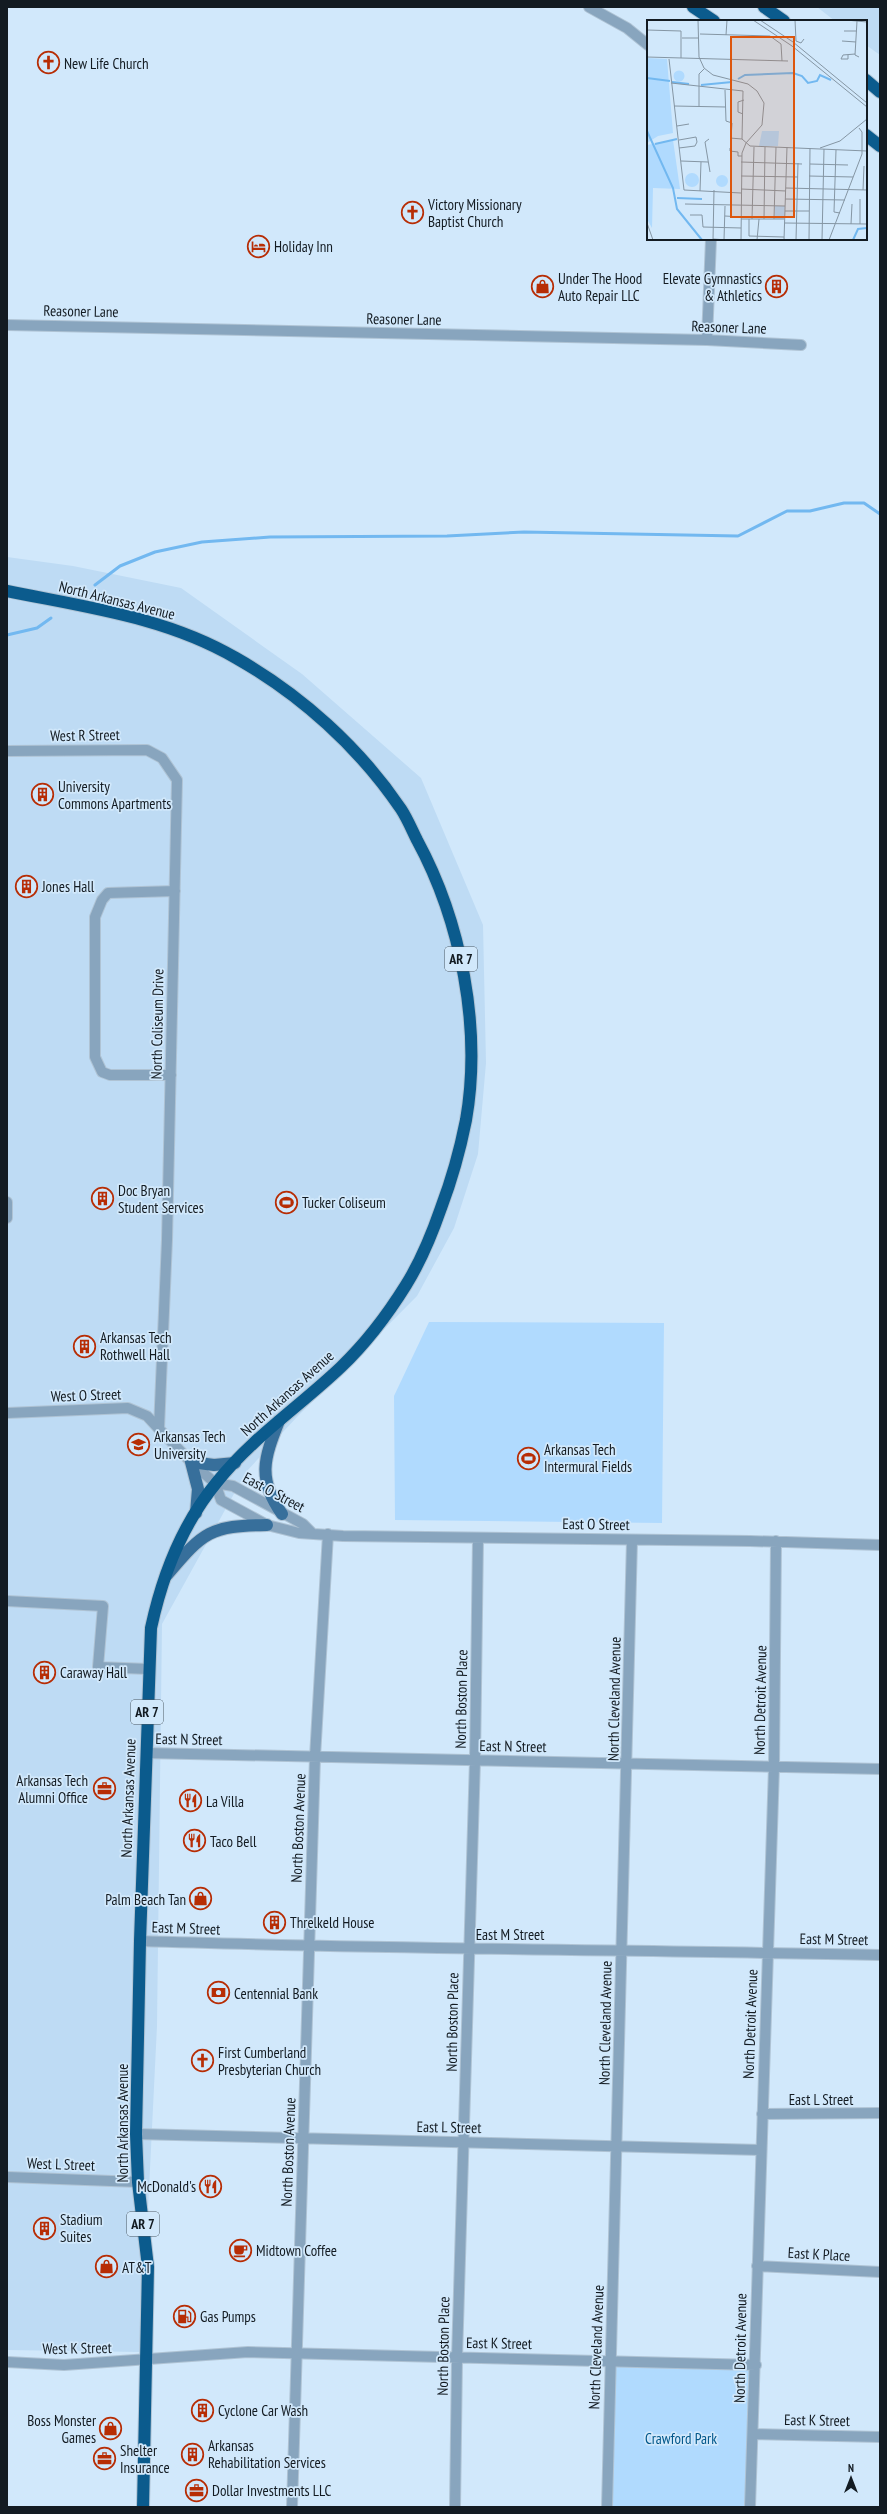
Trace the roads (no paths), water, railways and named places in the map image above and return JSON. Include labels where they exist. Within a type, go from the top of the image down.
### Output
[{"type":"highway","points":[[693,7],[712,20]]},
{"type":"highway","points":[[764,7],[783,20]]},
{"type":"highway","points":[[867,81],[880,92]]},
{"type":"highway","points":[[867,136],[880,146]]},
{"type":"highway","name":"North Arkansas Avenue","points":[[7,591],[127,615],[181,632],[252,667],[324,720],[363,760],[402,810],[432,868],[455,928],[466,990],[471,1053],[467,1117],[453,1175],[433,1231],[415,1268],[372,1334],[343,1366],[280,1420],[215,1483],[179,1544],[164,1579],[151,1628],[148,1669],[136,2134],[138,2182],[148,2267],[144,2507]]},
{"type":"main road","points":[[280,1420],[267,1452],[265,1469],[269,1491],[282,1514]]},
{"type":"main road","points":[[196,1513],[198,1489],[191,1462],[214,1465],[235,1463]]},
{"type":"main road","points":[[164,1579],[189,1549],[210,1533],[233,1525],[267,1524]]},
{"type":"street","points":[[589,7],[627,28],[647,44]]},
{"type":"street","points":[[707,340],[711,240]]},
{"type":"street","name":"Reasoner Lane","points":[[7,325],[707,340],[801,345]]},
{"type":"street","name":"West R Street","points":[[7,751],[139,749],[162,758]]},
{"type":"street","name":"North Coliseum Drive","points":[[159,1429],[165,1296],[177,780],[162,758]]},
{"type":"street","points":[[171,1075],[110,1075],[102,1072],[95,1058],[95,917],[102,900],[108,893],[175,891]]},
{"type":"street","points":[[7,1218],[8,1202]]},
{"type":"street","name":"West O Street","points":[[7,1413],[128,1408],[147,1416],[191,1462],[215,1483]]},
{"type":"street","name":"East O Street","points":[[311,1532],[303,1524],[282,1514],[233,1486],[215,1483],[221,1500],[267,1524],[299,1532],[366,1537],[776,1541],[880,1545]]},
{"type":"street","name":"North Boston Avenue","points":[[292,2507],[315,1757],[328,1534]]},
{"type":"street","name":"North Boston Place","points":[[455,2507],[457,2358],[464,2143],[468,1949],[475,1760],[478,1538]]},
{"type":"street","name":"North Cleveland Avenue","points":[[607,2507],[632,1540]]},
{"type":"street","name":"North Detroit Avenue","points":[[750,2507],[756,2365],[757,2266],[774,1767],[776,1541]]},
{"type":"street","points":[[7,1602],[103,1606],[98,1666],[148,1669]]},
{"type":"street","name":"East N Street","points":[[146,1753],[880,1770]]},
{"type":"street","name":"East M Street","points":[[140,1941],[309,1947],[622,1950],[880,1955]]},
{"type":"street","name":"East L Street","points":[[762,2114],[880,2114]]},
{"type":"street","name":"East L Street","points":[[136,2134],[762,2150]]},
{"type":"street","name":"West L Street","points":[[7,2177],[138,2182]]},
{"type":"street","name":"East K Place","points":[[757,2266],[880,2272]]},
{"type":"street","name":"East K Street","points":[[147,2361],[248,2352],[457,2358],[610,2360],[756,2365]]},
{"type":"street","name":"West K Street","points":[[7,2362],[64,2365],[147,2361]]},
{"type":"street","name":"East K Street","points":[[753,2434],[880,2437]]},
{"type":"waterway","points":[[95,585],[120,566],[155,552],[202,542],[270,537],[447,536],[524,532],[738,536],[787,511],[810,511],[844,503],[864,503],[880,514]]},
{"type":"waterway","points":[[7,635],[37,628],[51,618]]},
{"type":"place","name":"New Life Church","points":[[49,63]]},
{"type":"place","name":"Victory Missionary Baptist Church","points":[[412,213]]},
{"type":"place","name":"Holiday Inn","points":[[259,246]]},
{"type":"place","name":"Under The Hood Auto Repair LLC","points":[[542,287]]},
{"type":"place","name":"Elevate Gymnastics & Athletics","points":[[777,287]]},
{"type":"place","name":"University Commons Apartments","points":[[42,795]]},
{"type":"place","name":"Jones Hall","points":[[26,886]]},
{"type":"place","name":"Doc Bryan Student Services","points":[[103,1199]]},
{"type":"place","name":"Tucker Coliseum","points":[[286,1202]]},
{"type":"place","name":"Arkansas Tech Rothwell Hall","points":[[85,1346]]},
{"type":"place","name":"Arkansas Tech University","points":[[139,1445]]},
{"type":"place","name":"Arkansas Tech Intermural Fields","points":[[528,1458]]},
{"type":"place","name":"Caraway Hall","points":[[44,1672]]},
{"type":"place","name":"Arkansas Tech Alumni Office","points":[[104,1789]]},
{"type":"place","name":"La Villa","points":[[191,1801]]},
{"type":"place","name":"Taco Bell","points":[[194,1841]]},
{"type":"place","name":"Palm Beach Tan","points":[[201,1899]]},
{"type":"place","name":"Threlkeld House","points":[[275,1922]]},
{"type":"place","name":"Centennial Bank","points":[[219,1993]]},
{"type":"place","name":"First Cumberland Presbyterian Church","points":[[202,2061]]},
{"type":"place","name":"McDonald's","points":[[211,2186]]},
{"type":"place","name":"Stadium Suites","points":[[45,2228]]},
{"type":"place","name":"Midtown Coffee","points":[[240,2250]]},
{"type":"place","name":"AT&T","points":[[107,2267]]},
{"type":"place","name":"Gas Pumps","points":[[184,2316]]},
{"type":"place","name":"Cyclone Car Wash","points":[[202,2410]]},
{"type":"place","name":"Boss Monster Games","points":[[111,2429]]},
{"type":"place","name":"Arkansas Rehabilitation Services","points":[[192,2454]]},
{"type":"place","name":"Shelter Insurance","points":[[105,2459]]},
{"type":"place","name":"Dollar Investments LLC","points":[[197,2490]]},
{"type":"park label","name":"Crawford Park","points":[[681,2438]]}]
